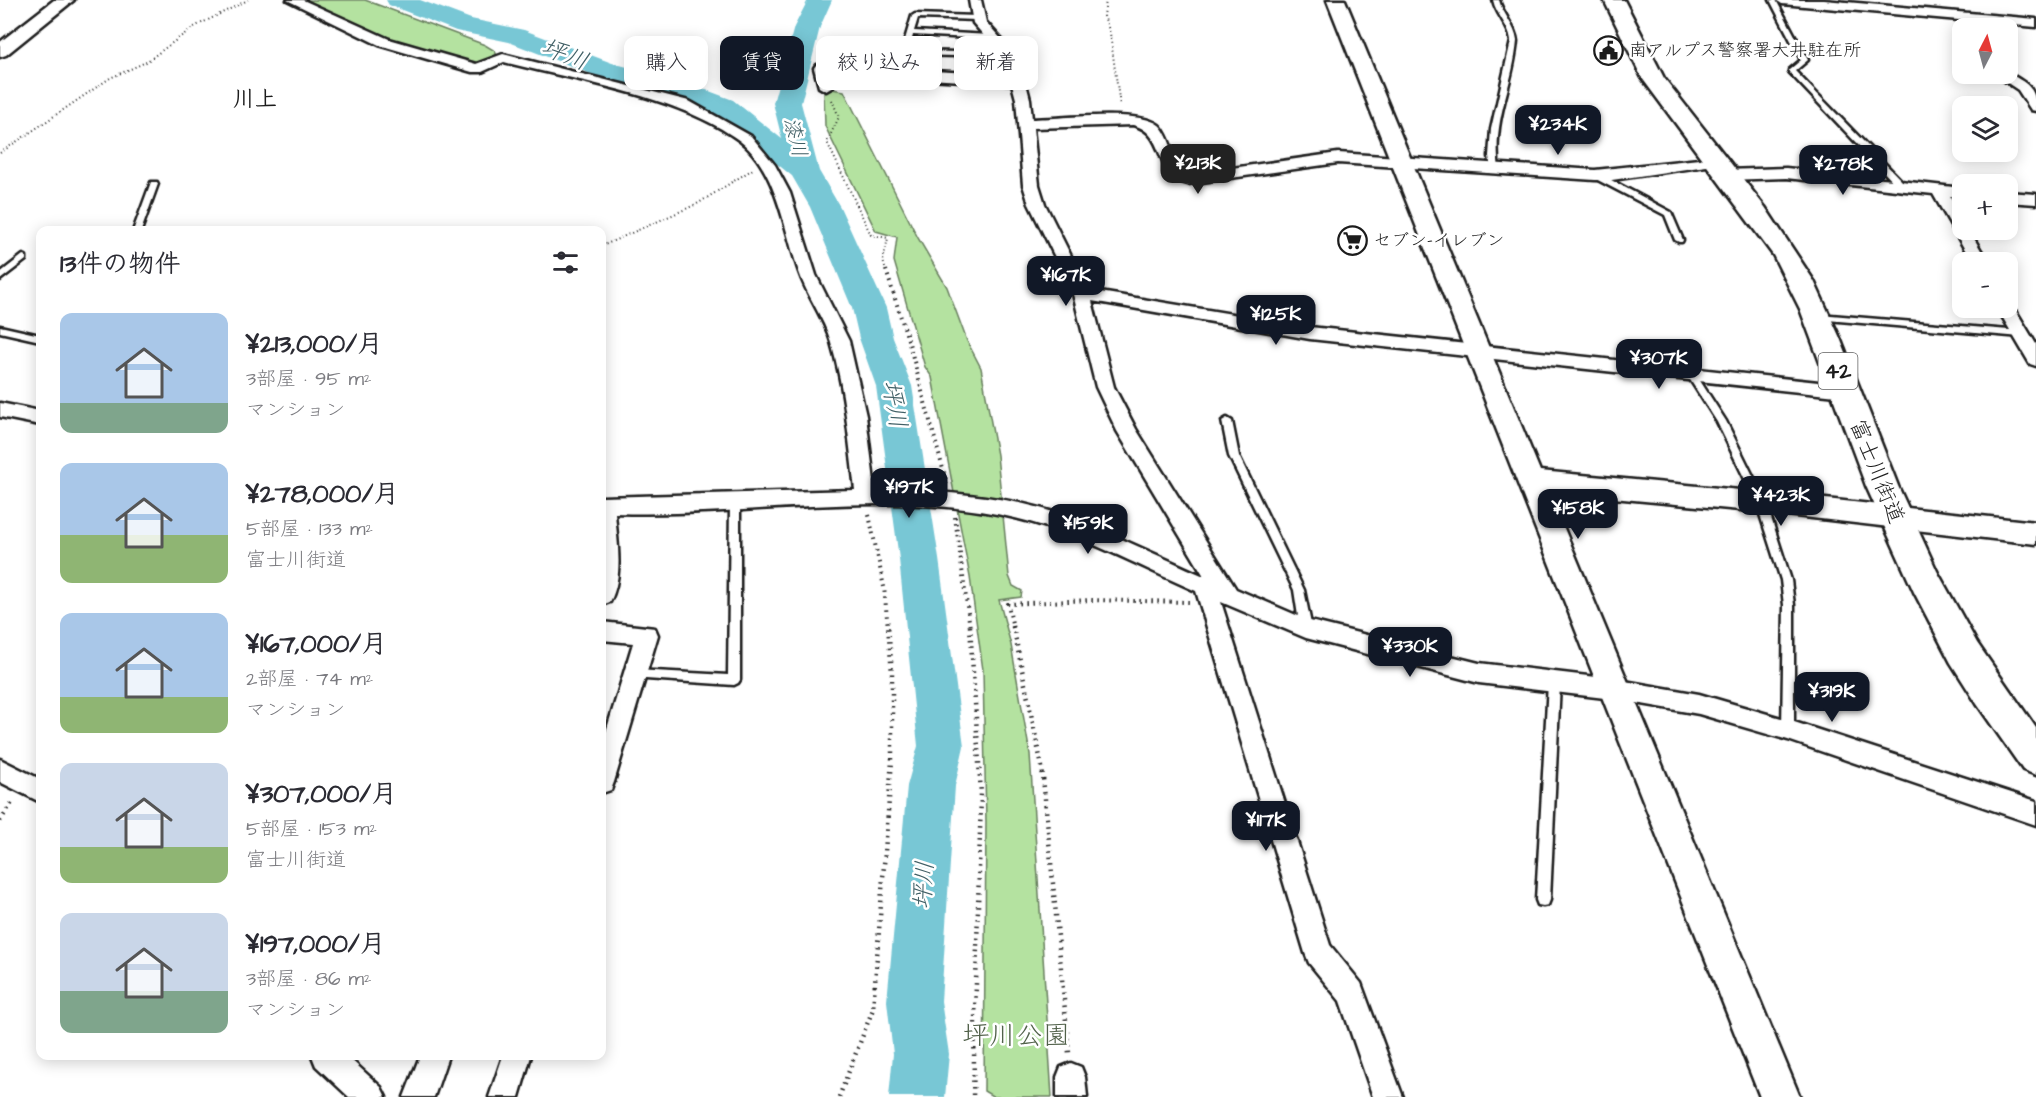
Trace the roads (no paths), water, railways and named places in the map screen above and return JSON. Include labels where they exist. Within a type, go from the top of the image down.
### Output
[{"type":"main road","name":"富士川街道","points":[[1614,0],[1646,68],[1719,168],[1749,201],[1787,256],[1816,317],[1896,517],[1965,654],[2036,758]]},
{"type":"street","points":[[0,51],[65,0]]},
{"type":"street","points":[[293,0],[384,42],[477,69],[503,58],[684,104],[746,139],[764,162],[783,193],[808,275],[840,341],[856,416],[866,499]]},
{"type":"street","points":[[975,0],[977,18],[989,36]]},
{"type":"street","points":[[1336,0],[1780,1097]]},
{"type":"street","points":[[1782,0],[1846,2],[1948,16],[2036,23]]},
{"type":"street","points":[[1948,16],[1952,21]]},
{"type":"street","points":[[2017,84],[2024,87],[2036,107]]},
{"type":"street","points":[[2018,84],[2036,84]]},
{"type":"street","points":[[1020,90],[1031,185],[1037,204],[1082,294],[1105,387],[1214,593],[1319,952],[1351,993],[1389,1097]]},
{"type":"street","points":[[1025,124],[1133,121],[1155,129],[1175,172],[1188,179],[1338,158],[1595,175],[1719,168],[1786,173],[1952,192]]},
{"type":"street","points":[[1938,190],[1974,252]]},
{"type":"street","points":[[2018,198],[2036,199]]},
{"type":"street","points":[[1082,294],[1310,333],[1846,391]]},
{"type":"street","points":[[2012,318],[2036,360]]},
{"type":"street","points":[[0,410],[36,417]]},
{"type":"street","points":[[1529,480],[2036,532]]},
{"type":"street","points":[[606,505],[735,504],[866,499],[952,501],[1021,509],[1059,522],[1214,593],[1306,629],[1479,673],[1613,689],[1699,704],[1788,730],[2036,813]]},
{"type":"street","points":[[606,545],[608,571],[606,579]]},
{"type":"street","points":[[606,631],[647,635],[606,769]]},
{"type":"street","points":[[0,770],[36,789]]},
{"type":"street","points":[[330,1060],[370,1097]]},
{"type":"street","points":[[419,1097],[433,1060]]},
{"type":"street","points":[[504,1097],[516,1060]]},
{"type":"lane","points":[[1495,169],[1491,150],[1493,133],[1515,43],[1507,23],[1498,12],[1496,0]]},
{"type":"lane","points":[[1773,0],[1804,60],[1791,71],[1901,185]]},
{"type":"lane","points":[[909,36],[915,16],[977,18]]},
{"type":"lane","points":[[910,33],[970,36]]},
{"type":"lane","points":[[1595,175],[1668,213],[1679,240]]},
{"type":"lane","points":[[139,226],[154,184]]},
{"type":"lane","points":[[0,277],[23,258]]},
{"type":"lane","points":[[1816,317],[2021,334]]},
{"type":"lane","points":[[0,329],[36,337]]},
{"type":"lane","points":[[1692,375],[1721,421],[1761,502],[1786,580],[1789,605],[1788,730]]},
{"type":"lane","points":[[1227,421],[1234,456],[1299,590],[1306,629]]},
{"type":"lane","points":[[635,675],[734,680],[735,504]]},
{"type":"lane","points":[[1543,900],[1554,683]]},
{"type":"waterway","name":"坪川","points":[[398,0],[465,26],[515,35],[603,69],[675,88],[723,106],[804,171]]},
{"type":"waterway","name":"漆川","points":[[804,171],[787,103],[807,27],[820,0]]},
{"type":"waterway","name":"坪川","points":[[804,171],[825,207],[869,308],[876,338],[894,386],[919,559],[941,746],[931,786],[914,1001],[921,1054],[917,1097]]},
{"type":"place","name":"南アルプス警察署大井駐在所","points":[[1608,50]]},
{"type":"place","name":"セブン-イレブン","points":[[1352,240]]},
{"type":"district","name":"川上","points":[[255,98]]},
{"type":"park label","name":"坪川公園","points":[[1016,1035]]}]
